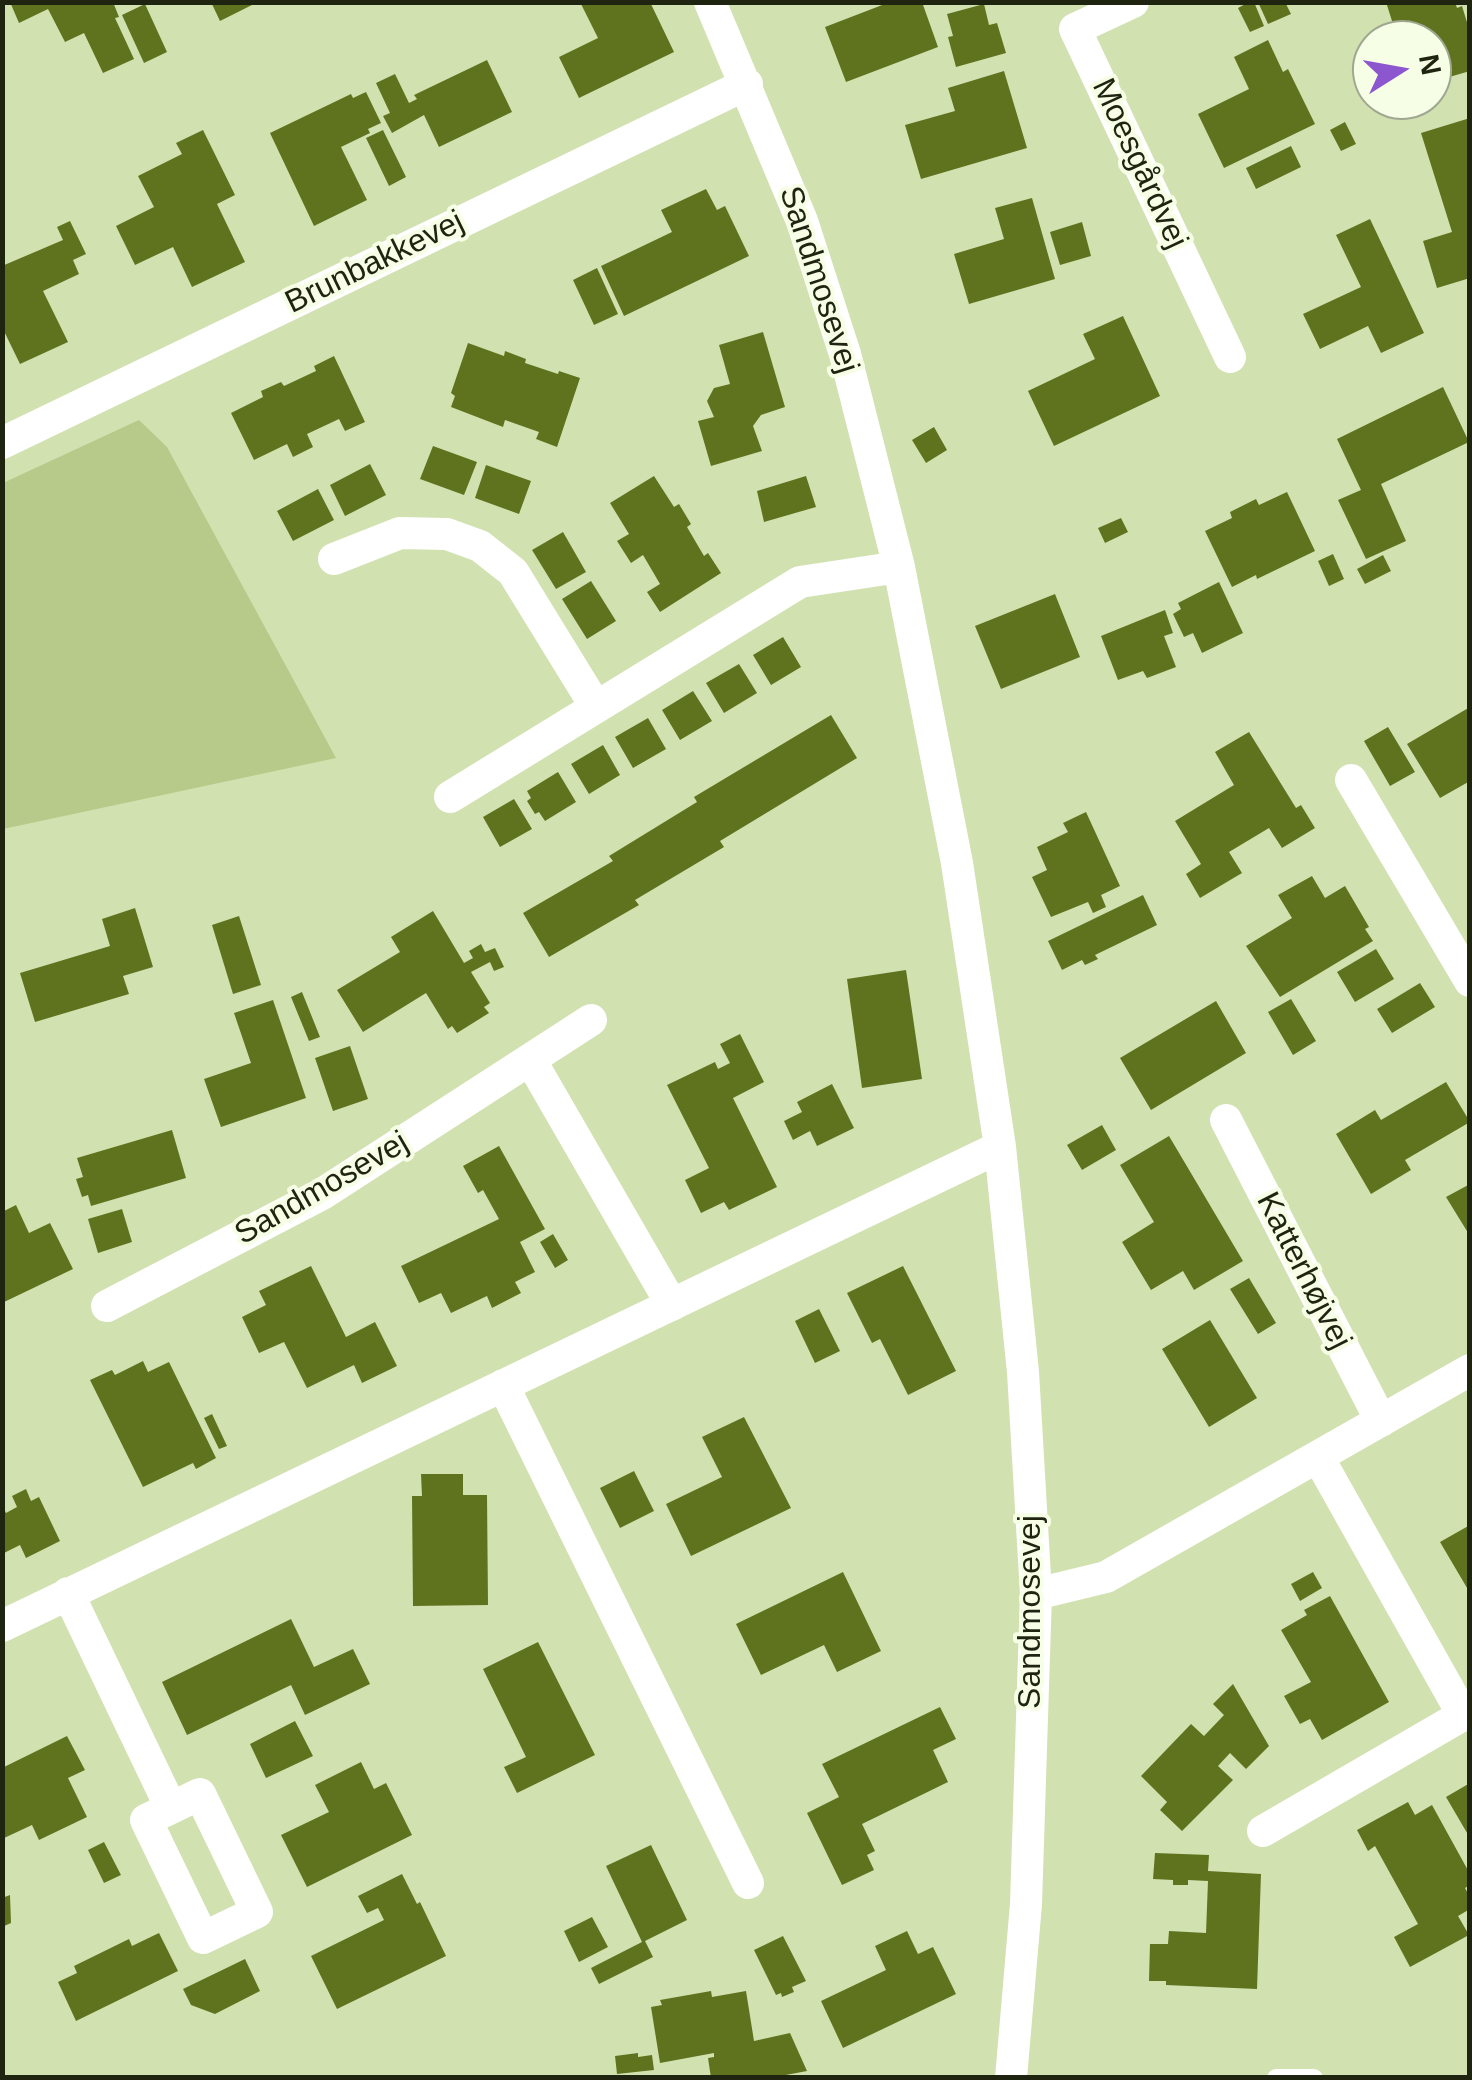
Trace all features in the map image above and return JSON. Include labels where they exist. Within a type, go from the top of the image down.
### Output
[{"type":"street","name":"Sandmosevej","points":[[710,2],[802,220],[840,336],[898,567],[957,863],[1000,1148],[1024,1372],[1036,1594],[1026,1904],[1010,2078]]},
{"type":"street","name":"Moesgårdvej","points":[[1133,2],[1076,29],[1230,357]]},
{"type":"street","name":"Brunbakkevej","points":[[2,443],[747,84]]},
{"type":"street","points":[[334,559],[400,533],[446,534],[480,546],[513,572],[596,707]]},
{"type":"street","points":[[450,797],[800,582],[898,567]]},
{"type":"street","points":[[1350,780],[1470,982]]},
{"type":"street","name":"Sandmosevej","points":[[108,1306],[322,1194],[591,1020]]},
{"type":"street","points":[[531,1062],[672,1304]]},
{"type":"street","name":"Katterhøjvej","points":[[1226,1120],[1381,1421]]},
{"type":"street","points":[[2,1626],[1000,1148]]},
{"type":"street","points":[[1036,1594],[1106,1577],[1470,1370]]},
{"type":"street","points":[[503,1385],[748,1882]]},
{"type":"street","points":[[1263,1831],[1466,1714],[1318,1457]]},
{"type":"street","points":[[68,1594],[171,1808]]},
{"type":"lane","points":[[1276,2078],[1314,2078]]},
{"type":"green space","points":[[139,420],[167,447],[336,758],[3,829],[3,483]]},
{"type":"building","points":[[10,2],[113,2],[119,17],[115,18],[134,59],[103,73],[84,33],[65,42],[48,9],[19,23]]},
{"type":"building","points":[[211,2],[258,2],[220,21]]},
{"type":"building","points":[[580,2],[650,2],[674,52],[579,98],[559,57],[598,38]]},
{"type":"building","points":[[890,2],[922,2],[938,47],[846,82],[825,27]]},
{"type":"building","points":[[1254,2],[1264,26],[1250,32],[1238,8]]},
{"type":"building","points":[[1258,2],[1285,2],[1291,14],[1268,24]]},
{"type":"building","points":[[1386,2],[1455,2],[1457,8],[1462,6],[1470,32],[1470,71],[1452,76],[1452,20],[1392,20]]},
{"type":"building","points":[[145,4],[167,52],[144,63],[122,15]]},
{"type":"building","points":[[984,4],[989,25],[997,23],[1006,53],[956,67],[947,14]]},
{"type":"building","points":[[1268,40],[1283,72],[1288,69],[1315,124],[1224,168],[1198,114],[1249,89],[1234,57]]},
{"type":"building","points":[[487,60],[512,112],[439,147],[424,115],[392,133],[383,116],[390,113],[376,83],[395,74],[409,103],[417,99],[414,95]]},
{"type":"building","points":[[1004,71],[1027,148],[921,179],[905,125],[955,111],[948,88]]},
{"type":"building","points":[[366,92],[381,123],[341,147],[367,200],[314,226],[270,133],[351,94],[353,98]]},
{"type":"building","points":[[1470,118],[1470,278],[1437,288],[1423,241],[1452,232],[1421,133]]},
{"type":"building","points":[[1345,122],[1356,144],[1341,151],[1330,130]]},
{"type":"building","points":[[203,130],[235,195],[217,204],[245,262],[192,287],[173,247],[135,265],[116,226],[154,207],[138,176],[182,154],[176,143]]},
{"type":"building","points":[[383,130],[406,177],[389,186],[366,138]]},
{"type":"building","points":[[1291,146],[1301,167],[1256,189],[1246,168]]},
{"type":"building","points":[[706,189],[717,210],[725,206],[749,256],[624,316],[601,266],[672,232],[661,210]]},
{"type":"building","points":[[1032,198],[1055,279],[969,304],[954,254],[1004,239],[995,208]]},
{"type":"building","points":[[1370,219],[1424,333],[1381,353],[1368,326],[1320,349],[1303,314],[1361,287],[1336,235]]},
{"type":"building","points":[[70,221],[86,254],[73,260],[79,274],[43,291],[68,342],[20,364],[2,327],[2,266],[63,240],[57,227]]},
{"type":"building","points":[[1082,222],[1091,256],[1060,265],[1050,232]]},
{"type":"building","points":[[597,268],[618,314],[594,325],[573,280]]},
{"type":"building","points":[[1123,316],[1160,396],[1054,446],[1028,391],[1095,359],[1083,334]]},
{"type":"building","points":[[763,332],[785,407],[761,415],[753,426],[762,451],[711,466],[698,421],[714,417],[707,401],[714,388],[730,384],[719,345]]},
{"type":"building","points":[[468,343],[504,356],[505,351],[526,359],[525,363],[580,378],[557,447],[536,439],[539,432],[505,420],[503,427],[451,407],[455,396],[451,393]]},
{"type":"building","points":[[334,356],[365,422],[345,431],[339,419],[307,434],[313,447],[293,457],[287,444],[254,460],[231,413],[263,397],[261,391],[281,382],[284,386],[316,371],[314,366]]},
{"type":"building","points":[[1443,387],[1469,442],[1381,484],[1406,541],[1366,559],[1338,500],[1361,490],[1337,439]]},
{"type":"building","points":[[934,427],[947,450],[926,463],[912,440]]},
{"type":"building","points":[[433,446],[477,462],[464,495],[420,479]]},
{"type":"building","points":[[370,464],[386,495],[345,516],[330,485]]},
{"type":"building","points":[[486,465],[531,481],[519,514],[475,498]]},
{"type":"building","points":[[654,476],[674,507],[679,504],[704,556],[708,553],[721,573],[660,612],[647,592],[660,584],[643,555],[631,563],[617,541],[629,534],[610,503]]},
{"type":"building","points":[[806,476],[816,507],[764,522],[757,491]]},
{"type":"building","points":[[318,489],[334,520],[293,541],[277,511]]},
{"type":"building","points":[[1287,492],[1315,551],[1232,587],[1205,531],[1232,518],[1230,512],[1256,499],[1259,505]]},
{"type":"building","points":[[1121,518],[1128,532],[1105,543],[1098,528]]},
{"type":"building","points":[[563,532],[586,572],[556,589],[532,550]]},
{"type":"building","points":[[1333,554],[1344,579],[1329,586],[1318,561]]},
{"type":"building","points":[[1383,555],[1391,571],[1365,584],[1357,569]]},
{"type":"building","points":[[591,581],[616,621],[587,639],[562,599]]},
{"type":"building","points":[[1219,582],[1243,633],[1202,653],[1193,633],[1184,637],[1173,614],[1181,609],[1178,603]]},
{"type":"building","points":[[1055,594],[1080,657],[1001,689],[975,626]]},
{"type":"building","points":[[1165,610],[1173,633],[1164,636],[1176,667],[1147,678],[1143,671],[1118,680],[1101,636]]},
{"type":"building","points":[[783,637],[801,667],[771,685],[753,655]]},
{"type":"building","points":[[739,664],[757,693],[724,713],[706,683]]},
{"type":"building","points":[[693,691],[712,721],[680,740],[662,710]]},
{"type":"building","points":[[1470,707],[1470,781],[1440,798],[1407,744]]},
{"type":"building","points":[[831,715],[857,758],[720,841],[724,847],[635,900],[639,905],[549,957],[523,913],[613,861],[609,856],[697,802],[694,797]]},
{"type":"building","points":[[648,718],[666,749],[633,768],[615,737]]},
{"type":"building","points":[[1388,727],[1415,772],[1390,786],[1364,741]]},
{"type":"building","points":[[1249,732],[1296,808],[1301,805],[1315,828],[1282,848],[1269,828],[1229,852],[1242,873],[1200,898],[1186,874],[1201,864],[1175,821],[1234,785],[1215,752]]},
{"type":"building","points":[[603,745],[620,775],[589,794],[571,764]]},
{"type":"building","points":[[558,772],[576,802],[545,821],[527,801],[531,798],[527,791]]},
{"type":"building","points":[[514,799],[532,829],[500,847],[483,817]]},
{"type":"building","points":[[1086,812],[1120,886],[1101,895],[1106,907],[1093,913],[1088,902],[1051,917],[1032,877],[1047,870],[1037,847],[1068,832],[1063,823]]},
{"type":"building","points":[[1312,876],[1325,898],[1345,886],[1373,941],[1280,997],[1246,946],[1292,918],[1278,895]]},
{"type":"building","points":[[1143,895],[1157,925],[1095,955],[1098,959],[1085,965],[1082,960],[1062,970],[1048,941]]},
{"type":"building","points":[[135,908],[153,967],[123,976],[129,994],[35,1022],[20,973],[110,946],[102,919]]},
{"type":"building","points":[[433,911],[464,963],[473,958],[469,951],[481,944],[485,952],[495,948],[504,967],[494,971],[490,962],[471,972],[490,1003],[484,1007],[489,1013],[457,1033],[452,1026],[448,1029],[426,993],[363,1032],[337,990],[400,952],[391,937]]},
{"type":"building","points":[[239,916],[261,985],[233,994],[212,925]]},
{"type":"building","points":[[1376,949],[1394,979],[1355,1002],[1337,972]]},
{"type":"building","points":[[906,970],[922,1079],[862,1088],[847,979]]},
{"type":"building","points":[[1420,983],[1435,1007],[1392,1033],[1377,1009]]},
{"type":"building","points":[[302,992],[320,1037],[309,1041],[291,997]]},
{"type":"building","points":[[1291,999],[1316,1041],[1293,1055],[1268,1012]]},
{"type":"building","points":[[273,1000],[306,1098],[221,1127],[204,1079],[251,1063],[234,1013]]},
{"type":"building","points":[[1216,1001],[1246,1053],[1151,1110],[1120,1058]]},
{"type":"building","points":[[740,1034],[764,1082],[733,1098],[777,1187],[729,1210],[724,1202],[701,1213],[685,1180],[709,1168],[667,1085],[715,1062],[718,1069],[730,1063],[720,1044]]},
{"type":"building","points":[[350,1046],[368,1099],[333,1111],[315,1058]]},
{"type":"building","points":[[1446,1082],[1470,1122],[1405,1160],[1411,1170],[1371,1194],[1336,1134],[1375,1110],[1381,1120]]},
{"type":"building","points":[[832,1084],[854,1128],[817,1146],[810,1131],[793,1140],[784,1121],[802,1112],[797,1102]]},
{"type":"building","points":[[1102,1125],[1116,1150],[1082,1170],[1067,1145]]},
{"type":"building","points":[[172,1130],[186,1178],[91,1206],[88,1195],[82,1197],[76,1179],[83,1177],[77,1158]]},
{"type":"building","points":[[1169,1136],[1243,1261],[1194,1290],[1183,1271],[1151,1290],[1122,1242],[1154,1222],[1120,1165]]},
{"type":"building","points":[[499,1146],[545,1229],[520,1242],[535,1272],[515,1282],[521,1293],[492,1308],[487,1296],[451,1313],[441,1293],[419,1303],[401,1266],[499,1219],[483,1190],[478,1193],[463,1166]]},
{"type":"building","points":[[1470,1184],[1470,1236],[1446,1197]]},
{"type":"building","points":[[16,1205],[29,1233],[50,1223],[73,1269],[2,1303],[2,1212]]},
{"type":"building","points":[[122,1209],[132,1242],[98,1253],[88,1219]]},
{"type":"building","points":[[553,1234],[568,1260],[555,1268],[540,1242]]},
{"type":"building","points":[[311,1266],[346,1337],[375,1322],[397,1366],[362,1383],[354,1365],[307,1388],[284,1342],[259,1353],[242,1317],[266,1305],[259,1291]]},
{"type":"building","points":[[903,1266],[956,1371],[908,1395],[880,1339],[872,1343],[847,1293]]},
{"type":"building","points":[[1249,1278],[1276,1323],[1258,1334],[1230,1289]]},
{"type":"building","points":[[819,1309],[840,1351],[815,1363],[795,1321]]},
{"type":"building","points":[[1210,1320],[1257,1398],[1209,1427],[1162,1349]]},
{"type":"building","points":[[143,1361],[148,1372],[169,1362],[216,1458],[196,1469],[193,1463],[143,1487],[90,1380],[112,1370],[115,1375]]},
{"type":"building","points":[[212,1414],[227,1446],[219,1449],[204,1418]]},
{"type":"building","points":[[744,1417],[791,1508],[691,1556],[666,1504],[722,1477],[702,1437]]},
{"type":"building","points":[[634,1471],[654,1511],[620,1528],[600,1488]]},
{"type":"building","points":[[421,1474],[463,1474],[463,1495],[487,1495],[488,1605],[413,1606],[412,1496],[422,1496]]},
{"type":"building","points":[[26,1489],[31,1501],[39,1497],[60,1541],[26,1558],[20,1545],[2,1554],[2,1505],[6,1513],[17,1507],[12,1496]]},
{"type":"building","points":[[1470,1525],[1470,1593],[1440,1542]]},
{"type":"building","points":[[843,1572],[881,1651],[837,1672],[824,1645],[761,1675],[736,1624]]},
{"type":"building","points":[[1313,1572],[1322,1588],[1300,1601],[1291,1584]]},
{"type":"building","points":[[1330,1596],[1389,1702],[1322,1740],[1310,1719],[1300,1724],[1284,1696],[1311,1682],[1281,1630],[1307,1615],[1304,1610]]},
{"type":"building","points":[[291,1619],[314,1667],[353,1649],[370,1684],[305,1715],[291,1685],[187,1735],[162,1682]]},
{"type":"building","points":[[538,1642],[595,1755],[517,1793],[504,1767],[526,1757],[483,1669]]},
{"type":"building","points":[[1233,1684],[1269,1746],[1246,1769],[1230,1753],[1218,1766],[1233,1780],[1182,1831],[1160,1810],[1167,1802],[1141,1776],[1191,1724],[1204,1736],[1224,1715],[1213,1704]]},
{"type":"building","points":[[940,1707],[956,1739],[933,1750],[948,1782],[862,1824],[875,1851],[867,1855],[874,1870],[842,1885],[807,1813],[839,1797],[822,1764]]},
{"type":"building","points":[[295,1721],[313,1756],[266,1778],[250,1744]]},
{"type":"building","points":[[67,1736],[85,1770],[68,1778],[87,1817],[39,1840],[32,1825],[2,1839],[2,1768]]},
{"type":"building","points":[[361,1762],[374,1789],[386,1783],[412,1835],[307,1887],[281,1835],[329,1812],[315,1785]]},
{"type":"building","points":[[1470,1783],[1470,1838],[1446,1797]]},
{"type":"building","points":[[1408,1802],[1415,1815],[1432,1805],[1470,1874],[1470,1885],[1465,1888],[1470,1909],[1458,1916],[1469,1935],[1410,1967],[1394,1937],[1418,1924],[1375,1846],[1368,1851],[1357,1830]]},
{"type":"building","points":[[104,1842],[121,1875],[104,1883],[88,1850]]},
{"type":"building","points":[[651,1845],[687,1920],[645,1941],[653,1957],[599,1984],[591,1968],[642,1942],[606,1866]]},
{"type":"building","points":[[1155,1853],[1209,1855],[1208,1871],[1261,1874],[1257,1989],[1149,1981],[1150,1944],[1168,1944],[1169,1931],[1206,1933],[1208,1881],[1188,1880],[1188,1885],[1173,1885],[1173,1880],[1153,1879]]},
{"type":"building","points":[[402,1874],[446,1956],[337,2009],[311,1956],[384,1920],[378,1908],[367,1913],[358,1896]]},
{"type":"building","points":[[10,1895],[11,1923],[2,1927],[2,1898]]},
{"type":"building","points":[[592,1917],[608,1947],[579,1962],[564,1931]]},
{"type":"building","points":[[907,1931],[918,1954],[933,1947],[956,1994],[843,2048],[821,2001],[886,1970],[875,1946]]},
{"type":"building","points":[[159,1933],[178,1971],[76,2021],[58,1982],[77,1973],[74,1966],[129,1939],[132,1946]]},
{"type":"building","points":[[783,1936],[806,1981],[782,1997],[781,1993],[776,1995],[754,1950]]},
{"type":"building","points":[[245,1959],[260,1991],[215,2014],[191,2005],[183,1989]]},
{"type":"building","points":[[711,1991],[712,1997],[746,1991],[754,2041],[790,2033],[807,2071],[770,2078],[711,2078],[708,2058],[714,2057],[714,2053],[660,2063],[651,2007],[662,2005],[660,2000]]},
{"type":"building","points":[[638,2053],[638,2057],[652,2055],[654,2070],[617,2074],[615,2056]]}]
